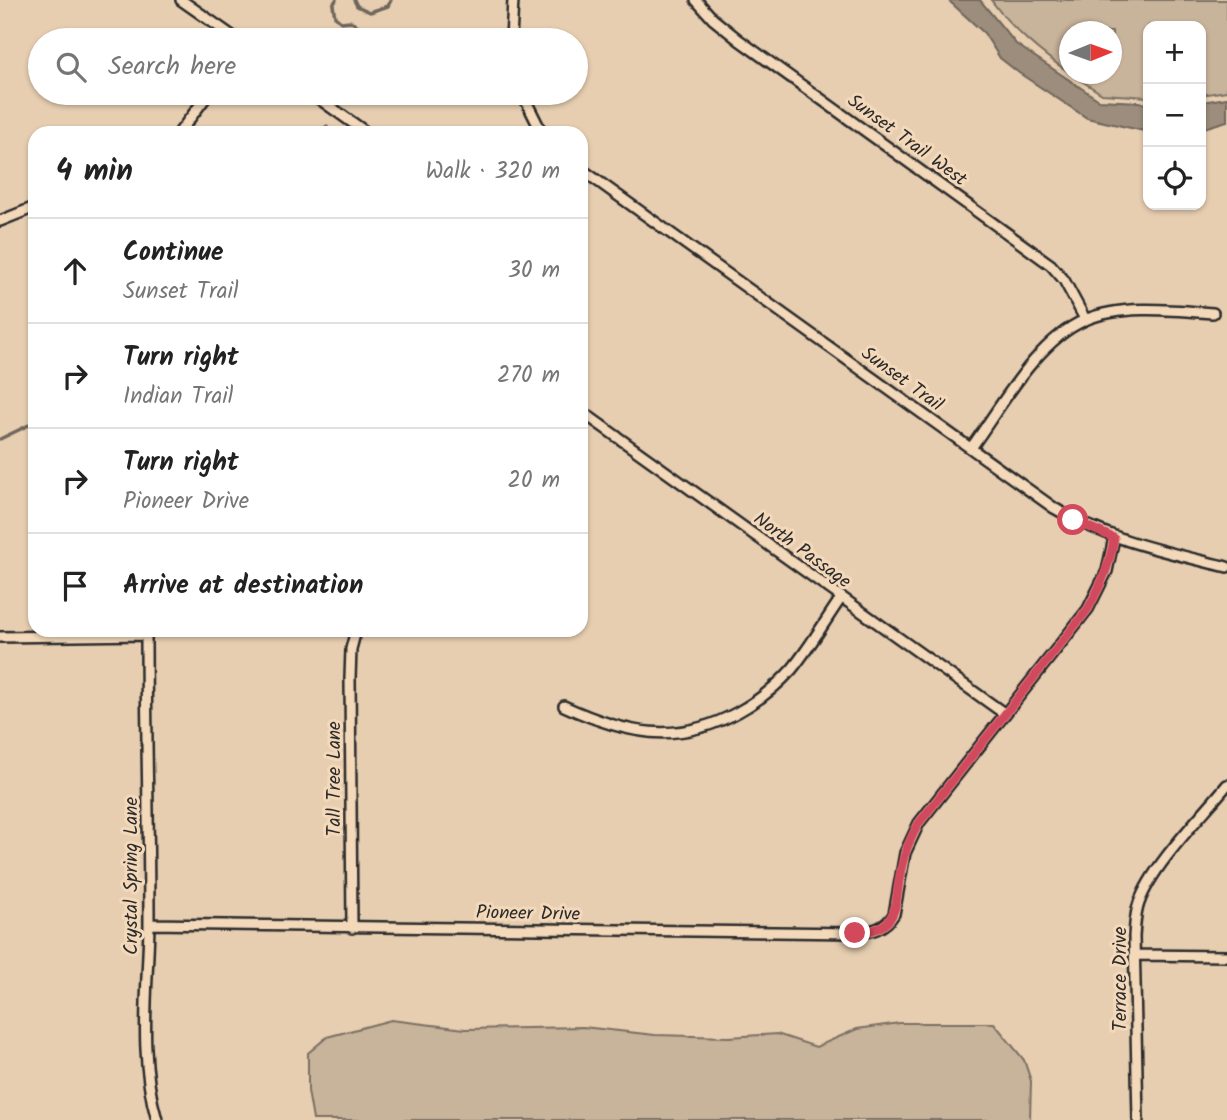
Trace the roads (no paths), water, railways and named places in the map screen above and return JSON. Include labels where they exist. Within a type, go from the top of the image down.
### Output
[{"type":"street","points":[[181,0],[221,28]]},
{"type":"street","points":[[512,28],[513,0]]},
{"type":"street","name":"Sunset Trail West","points":[[696,0],[713,19],[739,40],[1043,259],[1064,280],[1085,320]]},
{"type":"street","points":[[184,126],[200,105]]},
{"type":"street","points":[[328,105],[357,126]]},
{"type":"street","points":[[528,105],[538,126]]},
{"type":"street","name":"Sunset Trail","points":[[588,174],[1073,520],[1114,538],[1227,567]]},
{"type":"street","points":[[0,221],[28,210]]},
{"type":"street","points":[[971,448],[1036,359],[1063,333],[1085,320],[1145,309],[1213,313]]},
{"type":"street","name":"North Passage","points":[[588,416],[1005,714]]},
{"type":"street","points":[[1005,714],[1088,609],[1107,571],[1114,538]]},
{"type":"street","points":[[564,706],[598,721],[644,732],[683,732],[725,719],[764,695],[793,668],[841,598]]},
{"type":"street","points":[[0,637],[28,636]]},
{"type":"street","name":"Crystal Spring Lane","points":[[146,637],[149,924],[146,1054],[150,1094],[157,1120]]},
{"type":"street","name":"Tall Tree Lane","points":[[352,928],[350,678],[354,637]]},
{"type":"street","name":"Pioneer Drive","points":[[149,924],[855,933],[877,929],[890,921],[896,907],[903,860],[919,823],[1005,714]]},
{"type":"street","name":"Terrace Drive","points":[[1138,1120],[1135,920],[1142,895],[1170,854],[1227,785]]},
{"type":"street","points":[[1135,955],[1227,956]]},
{"type":"waterway","points":[[336,0],[333,5],[335,17],[341,22],[350,21],[357,28]]},
{"type":"waterway","points":[[354,0],[357,6],[370,12],[388,6],[391,0]]},
{"type":"waterway","points":[[0,439],[28,425]]}]
